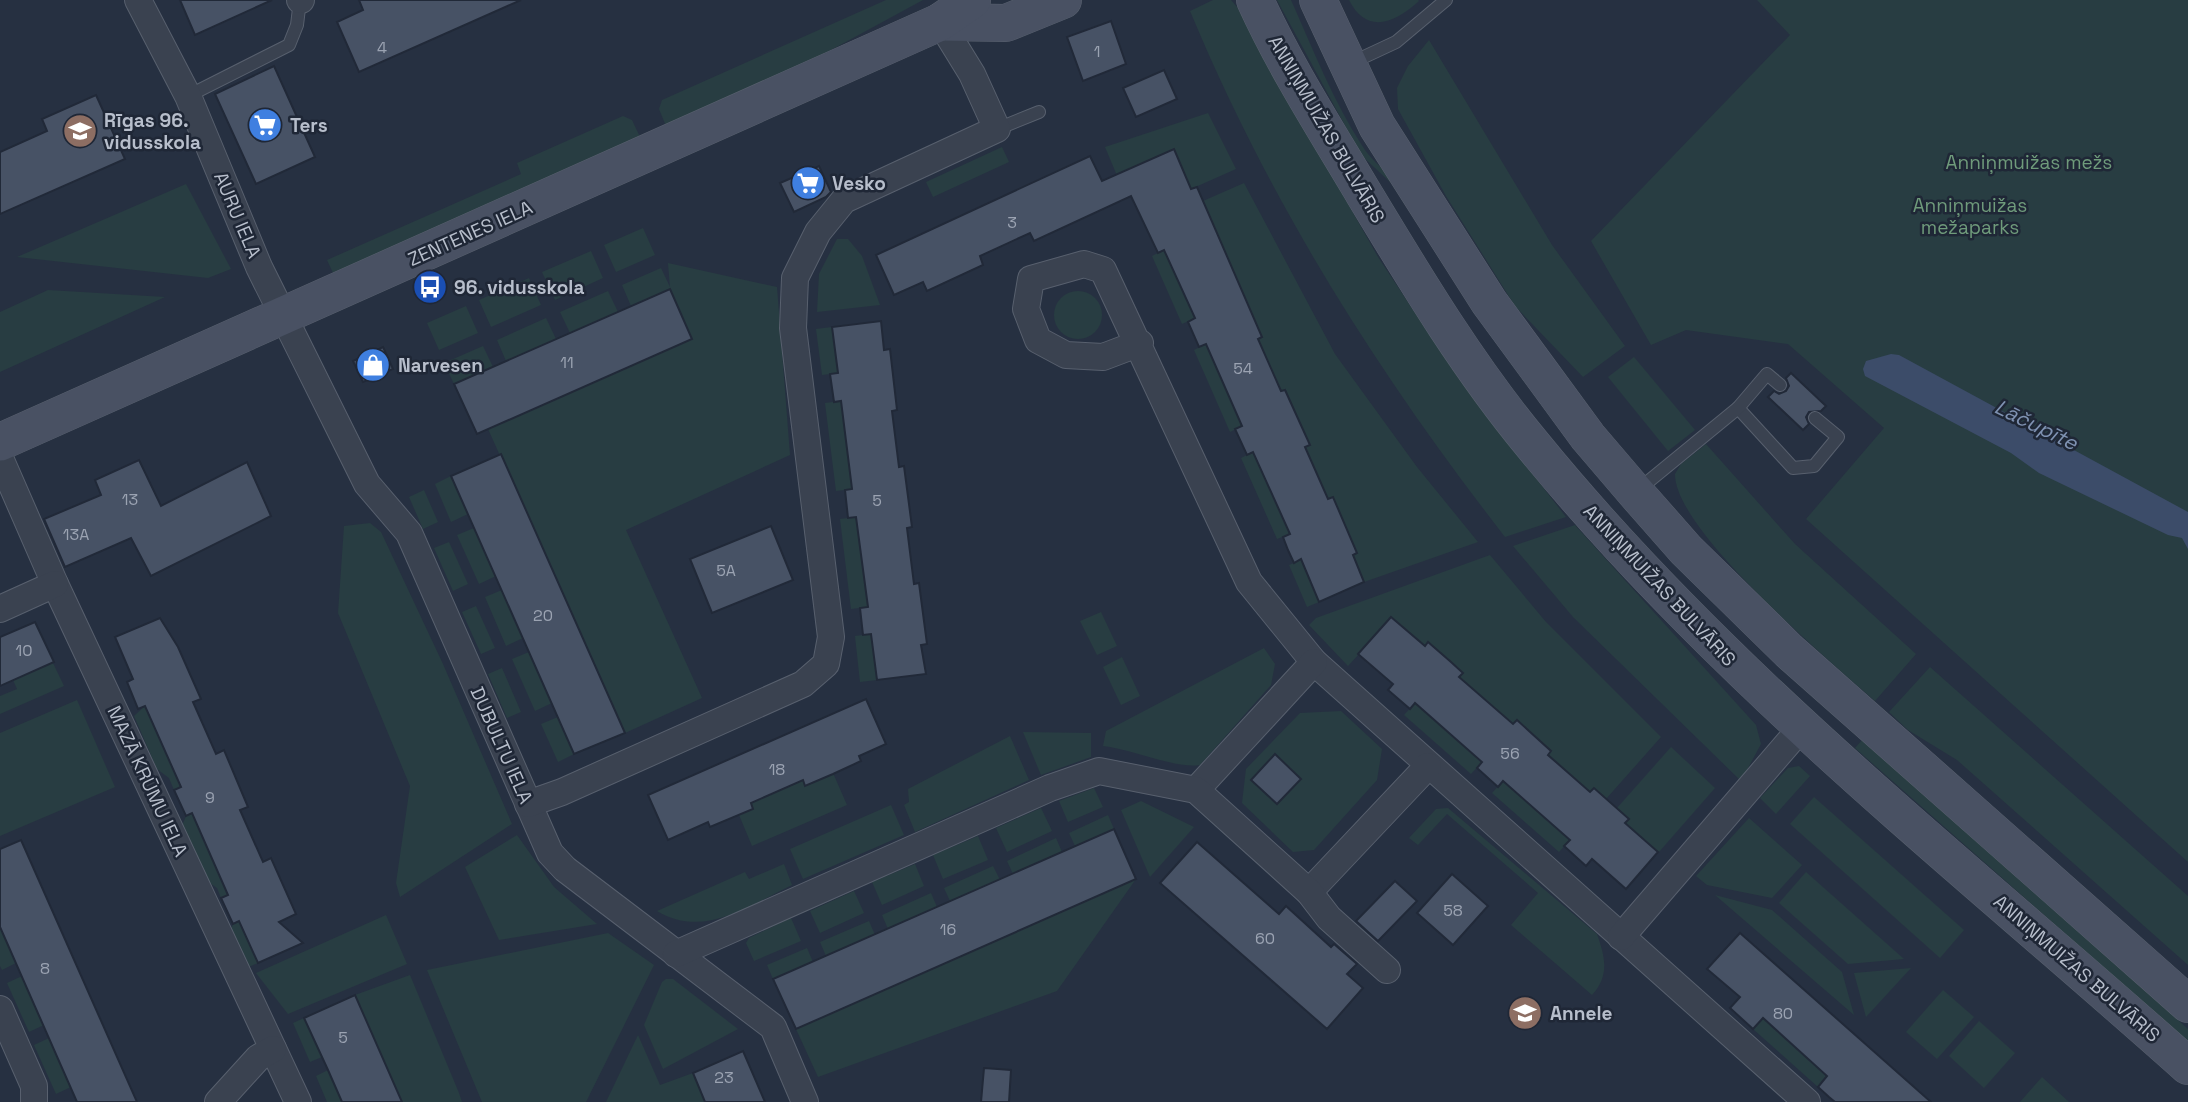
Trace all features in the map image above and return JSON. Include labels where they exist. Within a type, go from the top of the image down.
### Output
[{"type":"street","name":"AURU IELA","points":[[138,0],[188,96],[284,317]]},
{"type":"street","name":"ZENTENES IELA","points":[[0,442],[940,22],[972,0]]},
{"type":"street","name":"ZENTENES IELA","points":[[940,22],[1006,23],[1063,0]]},
{"type":"street","name":"ANNIŅMUIŽAS BULVĀRIS","points":[[1255,0],[1309,106],[1388,233],[1454,336],[1530,442],[1667,596],[1802,727],[2188,1066]]},
{"type":"street","points":[[1318,0],[1377,126],[1489,302],[1534,367],[1635,492],[1694,559],[1789,651],[2188,1004]]},
{"type":"street","points":[[528,804],[562,792],[803,684],[826,664],[831,637],[793,328],[795,278],[818,232],[844,200],[997,129],[972,74],[940,22]]},
{"type":"street","points":[[1388,233],[1412,252],[1425,251],[1435,234],[1429,205]]},
{"type":"street","name":"DUBULTU IELA","points":[[284,317],[367,484],[409,533],[528,804],[557,862],[773,1027],[805,1102]]},
{"type":"street","points":[[1140,343],[1249,582],[1314,662],[1807,1102]]},
{"type":"street","name":"MAZĀ KRŪMU IELA","points":[[0,458],[55,584],[298,1102]]},
{"type":"street","points":[[0,609],[55,584]]},
{"type":"street","points":[[1196,790],[1314,662]]},
{"type":"street","points":[[1621,937],[1802,727]]},
{"type":"street","points":[[1309,892],[1428,766]]},
{"type":"street","points":[[676,954],[1043,791],[1099,771],[1196,790],[1309,892],[1329,918],[1387,970]]},
{"type":"street","points":[[0,1009],[34,1086],[34,1102]]},
{"type":"street","points":[[218,1102],[258,1058],[273,1049]]},
{"type":"lane","points":[[188,96],[289,45],[297,25],[300,0]]},
{"type":"lane","points":[[1347,64],[1396,42],[1446,0]]},
{"type":"lane","points":[[997,129],[1039,112]]},
{"type":"lane","points":[[1635,492],[1738,408],[1767,374],[1780,384]]},
{"type":"lane","points":[[1738,408],[1793,468],[1814,466],[1838,437],[1815,418]]},
{"type":"green space","points":[[886,0],[923,0],[807,63],[666,126],[659,109],[662,100]]},
{"type":"green space","points":[[1213,0],[1231,0],[1237,7],[1378,257],[1459,379],[1566,517],[1505,537],[1413,412],[1330,285],[1255,152],[1190,11]]},
{"type":"green space","points":[[1277,0],[1291,0],[1342,112],[1368,154],[1405,196],[1361,155]]},
{"type":"green space","points":[[1349,0],[1419,1],[1401,15],[1382,22],[1373,22],[1356,11]]},
{"type":"green space","name":"Anniņmuižas mežaparks","points":[[1757,0],[2188,0],[2188,862],[1806,519],[1884,428],[1788,344],[1686,330],[1651,345],[1591,241],[1790,35]]},
{"type":"green space","points":[[1429,40],[1552,245],[1625,346],[1583,377],[1515,306],[1446,196],[1398,109],[1397,88],[1408,66]]},
{"type":"green space","points":[[1208,113],[1236,169],[1191,189],[1173,149],[1129,169],[1118,178],[1105,147]]},
{"type":"green space","points":[[623,116],[632,120],[640,137],[333,273],[327,260],[521,174],[517,163]]},
{"type":"green space","points":[[1002,147],[1009,162],[933,197],[926,182]]},
{"type":"green space","points":[[1244,183],[1335,354],[1417,467],[1478,542],[1364,582],[1353,555],[1357,552],[1333,497],[1328,499],[1305,447],[1310,445],[1286,390],[1281,391],[1258,339],[1262,337],[1203,201]]},
{"type":"green space","points":[[186,184],[231,269],[208,278],[17,257]]},
{"type":"green space","points":[[643,228],[655,255],[616,272],[604,245]]},
{"type":"green space","points":[[837,239],[848,239],[862,256],[880,305],[817,312],[819,274]]},
{"type":"green space","points":[[1164,250],[1195,318],[1182,324],[1152,256]]},
{"type":"green space","points":[[591,251],[603,278],[555,300],[542,272]]},
{"type":"green space","points":[[668,263],[777,287],[790,455],[626,530],[702,698],[625,733],[488,429],[692,339],[670,289],[631,306],[622,285],[661,268],[670,287]]},
{"type":"green space","points":[[529,278],[541,305],[491,327],[479,300]]},
{"type":"green space","points":[[48,290],[165,297],[0,372],[0,312]]},
{"type":"green space","points":[[608,291],[618,312],[570,333],[560,312]]},
{"type":"green space","points":[[1078,291],[1095,298],[1102,315],[1095,332],[1078,339],[1061,332],[1054,315],[1061,298]]},
{"type":"green space","points":[[466,306],[478,333],[439,350],[427,323]]},
{"type":"green space","points":[[546,318],[556,339],[506,361],[497,340]]},
{"type":"green space","points":[[832,327],[838,373],[822,375],[816,329]]},
{"type":"green space","points":[[1206,344],[1242,426],[1230,432],[1194,350]]},
{"type":"green space","points":[[483,346],[493,367],[454,384],[444,363]]},
{"type":"green space","points":[[1634,357],[1695,430],[1668,451],[1608,377]]},
{"type":"green space","points":[[841,401],[852,489],[836,491],[825,403]]},
{"type":"green space","points":[[1706,444],[1795,544],[1916,654],[1875,701],[1758,594],[1700,528],[1682,498],[1675,474],[1681,464]]},
{"type":"green space","points":[[1253,452],[1290,534],[1277,539],[1241,458]]},
{"type":"green space","points":[[451,476],[468,514],[451,522],[435,484]]},
{"type":"green space","points":[[424,490],[438,522],[423,529],[409,497]]},
{"type":"green space","points":[[856,517],[868,607],[851,609],[840,519]]},
{"type":"green space","points":[[370,523],[381,532],[443,664],[512,824],[400,897],[396,883],[410,786],[338,613],[344,526]]},
{"type":"green space","points":[[1575,525],[1756,725],[1761,744],[1741,781],[1573,617],[1513,546]]},
{"type":"green space","points":[[474,528],[496,576],[479,584],[457,535]]},
{"type":"green space","points":[[449,542],[468,584],[453,591],[434,548]]},
{"type":"green space","points":[[1490,555],[1546,622],[1661,737],[1606,799],[1590,792],[1548,755],[1551,750],[1517,721],[1513,724],[1459,677],[1462,673],[1428,643],[1425,646],[1392,618],[1348,666],[1309,625],[1316,618]]},
{"type":"green space","points":[[1301,560],[1319,602],[1307,607],[1289,565]]},
{"type":"green space","points":[[502,590],[523,638],[506,646],[485,597]]},
{"type":"green space","points":[[476,606],[495,648],[481,654],[462,612]]},
{"type":"green space","points":[[1101,612],[1117,646],[1097,655],[1080,621]]},
{"type":"green space","points":[[871,634],[877,680],[860,682],[855,636]]},
{"type":"green space","points":[[1264,648],[1275,664],[1271,685],[1200,765],[1166,762],[1103,746],[1106,731]]},
{"type":"green space","points":[[529,652],[552,703],[535,711],[512,659]]},
{"type":"green space","points":[[1122,657],[1140,696],[1121,705],[1103,667]]},
{"type":"green space","points":[[53,663],[64,686],[0,714],[0,696],[17,689],[13,680]]},
{"type":"green space","points":[[1930,667],[2188,896],[2188,965],[1957,760],[1908,730],[1889,712]]},
{"type":"green space","points":[[502,668],[521,712],[507,718],[488,674]]},
{"type":"green space","points":[[77,700],[115,787],[0,836],[0,733]]},
{"type":"green space","points":[[1415,703],[1482,762],[1471,774],[1404,715]]},
{"type":"green space","points":[[145,706],[181,787],[174,790],[169,778],[157,769],[134,716]]},
{"type":"green space","points":[[1341,711],[1382,749],[1377,780],[1314,850],[1293,852],[1242,803],[1246,769],[1300,713]]},
{"type":"green space","points":[[558,717],[574,754],[558,762],[541,724]]},
{"type":"green space","points":[[1023,732],[1091,733],[1091,757],[1041,775]]},
{"type":"green space","points":[[1010,736],[1029,780],[915,832],[904,805],[909,802],[908,789]]},
{"type":"green space","points":[[1862,740],[2188,1029],[2188,1042],[1855,748]]},
{"type":"green space","points":[[1671,747],[1715,788],[1659,852],[1625,823],[1629,819],[1617,808]]},
{"type":"green space","points":[[1799,766],[1810,776],[1776,814],[1760,798],[1788,768]]},
{"type":"green space","points":[[833,773],[847,805],[752,846],[739,815],[753,809],[751,803],[803,780],[806,786]]},
{"type":"green space","points":[[1503,781],[1570,840],[1559,852],[1492,793]]},
{"type":"green space","points":[[1094,788],[1103,807],[1068,822],[1059,801]]},
{"type":"green space","points":[[1814,797],[1964,930],[1940,958],[1790,824]]},
{"type":"green space","points":[[1141,801],[1194,827],[1150,877],[1121,810]]},
{"type":"green space","points":[[891,805],[904,835],[803,879],[790,849]]},
{"type":"green space","points":[[1041,808],[1052,831],[1007,852],[996,828]]},
{"type":"green space","points":[[1448,808],[1597,934],[1604,973],[1592,995],[1511,925],[1538,893],[1447,814],[1418,845],[1409,838],[1436,809]]},
{"type":"green space","points":[[192,813],[228,895],[221,898],[217,888],[204,879],[182,826],[186,816]]},
{"type":"green space","points":[[1108,815],[1114,829],[1075,846],[1069,833]]},
{"type":"green space","points":[[1749,818],[1802,865],[1772,898],[1707,885],[1696,876]]},
{"type":"green space","points":[[517,835],[554,887],[597,924],[499,940],[465,867]]},
{"type":"green space","points":[[978,836],[988,860],[943,879],[933,855]]},
{"type":"green space","points":[[1056,838],[1062,852],[1013,874],[1007,861]]},
{"type":"green space","points":[[784,864],[792,885],[743,910],[709,921],[691,922],[674,919],[657,911],[745,872],[749,879]]},
{"type":"green space","points":[[915,864],[924,886],[882,905],[872,882]]},
{"type":"green space","points":[[993,866],[1000,880],[950,901],[944,888]]},
{"type":"green space","points":[[1806,872],[1904,959],[1848,964],[1779,903]]},
{"type":"green space","points":[[1136,879],[1057,991],[818,1077],[796,1029]]},
{"type":"green space","points":[[854,891],[864,913],[820,933],[810,911]]},
{"type":"green space","points":[[931,893],[937,907],[888,929],[882,915]]},
{"type":"green space","points":[[1715,895],[1772,910],[1842,972],[1854,1015]]},
{"type":"green space","points":[[386,915],[407,964],[288,1014],[256,973]]},
{"type":"green space","points":[[791,918],[801,941],[754,961],[746,943],[749,938]]},
{"type":"green space","points":[[239,921],[258,963],[246,968],[227,937],[233,924]]},
{"type":"green space","points":[[869,921],[875,935],[826,956],[820,942]]},
{"type":"green space","points":[[0,927],[16,963],[2,970],[0,966]]},
{"type":"green space","points":[[608,933],[654,965],[586,1102],[482,1102],[427,970]]},
{"type":"green space","points":[[807,948],[813,962],[773,979],[767,965]]},
{"type":"green space","points":[[1911,968],[1866,1017],[1854,973]]},
{"type":"green space","points":[[410,975],[462,1102],[402,1102],[355,995]]},
{"type":"green space","points":[[22,976],[44,1025],[29,1032],[7,983]]},
{"type":"green space","points":[[673,979],[738,1029],[663,1069],[644,1025],[662,982]]},
{"type":"green space","points":[[1943,990],[1974,1017],[1937,1059],[1906,1032]]},
{"type":"green space","points":[[304,1018],[322,1057],[310,1062],[293,1023]]},
{"type":"green space","points":[[1763,1018],[1827,1076],[1818,1087],[1753,1029]]},
{"type":"green space","points":[[1979,1021],[2015,1053],[1984,1088],[1949,1056]]},
{"type":"green space","points":[[638,1035],[660,1085],[693,1073],[705,1102],[606,1102]]},
{"type":"green space","points":[[49,1038],[71,1087],[56,1094],[34,1045]]},
{"type":"green space","points":[[328,1070],[342,1102],[327,1102],[316,1076]]},
{"type":"green space","points":[[2042,1077],[2069,1102],[2020,1102]]},
{"type":"water","points":[[1891,354],[1899,355],[2188,512],[2188,549],[2182,538],[2168,535],[2039,473],[2011,453],[1865,376],[1863,369],[1866,361]]},
{"type":"building","points":[[180,0],[272,0],[195,35]]},
{"type":"building","points":[[359,0],[521,0],[359,72],[337,22],[363,10]]},
{"type":"building","points":[[1111,21],[1126,64],[1083,81],[1067,37]]},
{"type":"building","name":"Ters","points":[[274,66],[315,157],[256,184],[215,94]]},
{"type":"building","points":[[1164,70],[1177,99],[1136,117],[1123,88]]},
{"type":"building","points":[[96,95],[125,159],[0,214],[0,152],[47,131],[42,119]]},
{"type":"building","points":[[1174,149],[1191,189],[1197,187],[1262,337],[1258,339],[1281,391],[1285,390],[1310,445],[1305,447],[1328,499],[1333,497],[1357,553],[1353,555],[1364,582],[1319,602],[1301,559],[1294,563],[1288,550],[1283,537],[1290,534],[1253,452],[1247,455],[1235,429],[1242,426],[1206,344],[1199,347],[1188,322],[1195,318],[1164,250],[1158,253],[1131,196],[1034,241],[1030,233],[980,256],[983,265],[927,291],[923,282],[894,295],[876,255],[1090,156],[1102,181]]},
{"type":"building","points":[[819,166],[831,192],[794,212],[780,183]]},
{"type":"building","points":[[670,289],[692,339],[477,434],[454,384]]},
{"type":"building","points":[[881,321],[884,350],[890,349],[897,410],[892,411],[899,467],[904,466],[912,527],[907,528],[914,584],[919,583],[927,644],[921,645],[926,674],[877,680],[871,634],[863,635],[860,608],[868,607],[856,517],[848,518],[845,490],[852,489],[841,401],[834,402],[830,374],[838,373],[832,327]]},
{"type":"building","name":"Narvesen","points":[[383,347],[393,369],[363,382],[353,361]]},
{"type":"building","points":[[1791,373],[1826,406],[1821,411],[1809,412],[1806,417],[1809,424],[1803,430],[1768,397],[1774,391],[1779,394],[1786,391],[1789,386],[1786,378]]},
{"type":"building","points":[[501,454],[625,733],[574,754],[451,476]]},
{"type":"building","points":[[139,460],[161,506],[247,462],[271,516],[151,576],[131,538],[65,567],[44,519],[101,495],[95,480]]},
{"type":"building","points":[[771,526],[793,580],[712,613],[690,559]]},
{"type":"building","points":[[1391,617],[1425,646],[1428,642],[1451,662],[1463,673],[1459,677],[1513,724],[1517,720],[1551,751],[1548,755],[1590,792],[1594,788],[1629,819],[1625,823],[1658,852],[1626,889],[1592,859],[1586,866],[1564,846],[1570,840],[1503,781],[1498,787],[1477,768],[1482,762],[1415,703],[1410,709],[1388,690],[1393,684],[1358,654]]},
{"type":"building","points":[[160,618],[178,647],[201,699],[193,702],[216,754],[224,750],[248,807],[240,810],[263,862],[271,858],[296,914],[279,922],[303,943],[258,963],[239,921],[233,924],[221,898],[228,895],[192,813],[186,816],[174,790],[181,787],[145,706],[138,709],[127,682],[133,679],[115,637]]},
{"type":"building","points":[[35,622],[54,662],[0,686],[0,637]]},
{"type":"building","points":[[866,699],[886,744],[859,756],[861,761],[833,774],[805,786],[803,780],[751,803],[753,809],[710,827],[708,822],[668,840],[648,795]]},
{"type":"building","points":[[1275,754],[1301,779],[1277,804],[1251,780]]},
{"type":"building","points":[[1114,829],[1136,879],[796,1029],[773,979]]},
{"type":"building","points":[[21,840],[137,1102],[77,1102],[0,927],[0,849]]},
{"type":"building","points":[[1197,842],[1279,914],[1286,906],[1331,947],[1334,944],[1357,964],[1347,974],[1363,988],[1327,1029],[1160,883]]},
{"type":"building","points":[[1452,874],[1488,906],[1453,945],[1417,913]]},
{"type":"building","points":[[1395,881],[1417,901],[1378,941],[1356,921]]},
{"type":"building","points":[[1740,933],[1931,1102],[1835,1102],[1829,1097],[1818,1087],[1827,1076],[1763,1018],[1753,1029],[1730,1008],[1740,997],[1707,969]]},
{"type":"building","points":[[355,995],[402,1102],[342,1102],[304,1018]]},
{"type":"building","points":[[743,1051],[765,1102],[705,1102],[693,1073]]},
{"type":"building","points":[[984,1068],[1011,1070],[1009,1102],[981,1102]]},
{"type":"place","name":"Ters","points":[[265,125]]},
{"type":"place","name":"Rīgas 96. vidusskola","points":[[80,131]]},
{"type":"place","name":"Vesko","points":[[808,183]]},
{"type":"place","name":"96. vidusskola","points":[[430,287]]},
{"type":"place","name":"Narvesen","points":[[373,365]]},
{"type":"place","name":"Annele","points":[[1525,1013]]},
{"type":"park label","name":"Anniņmuižas mežs","points":[[2029,162]]},
{"type":"water label","name":"Lāčupīte","points":[[2036,425]]}]
